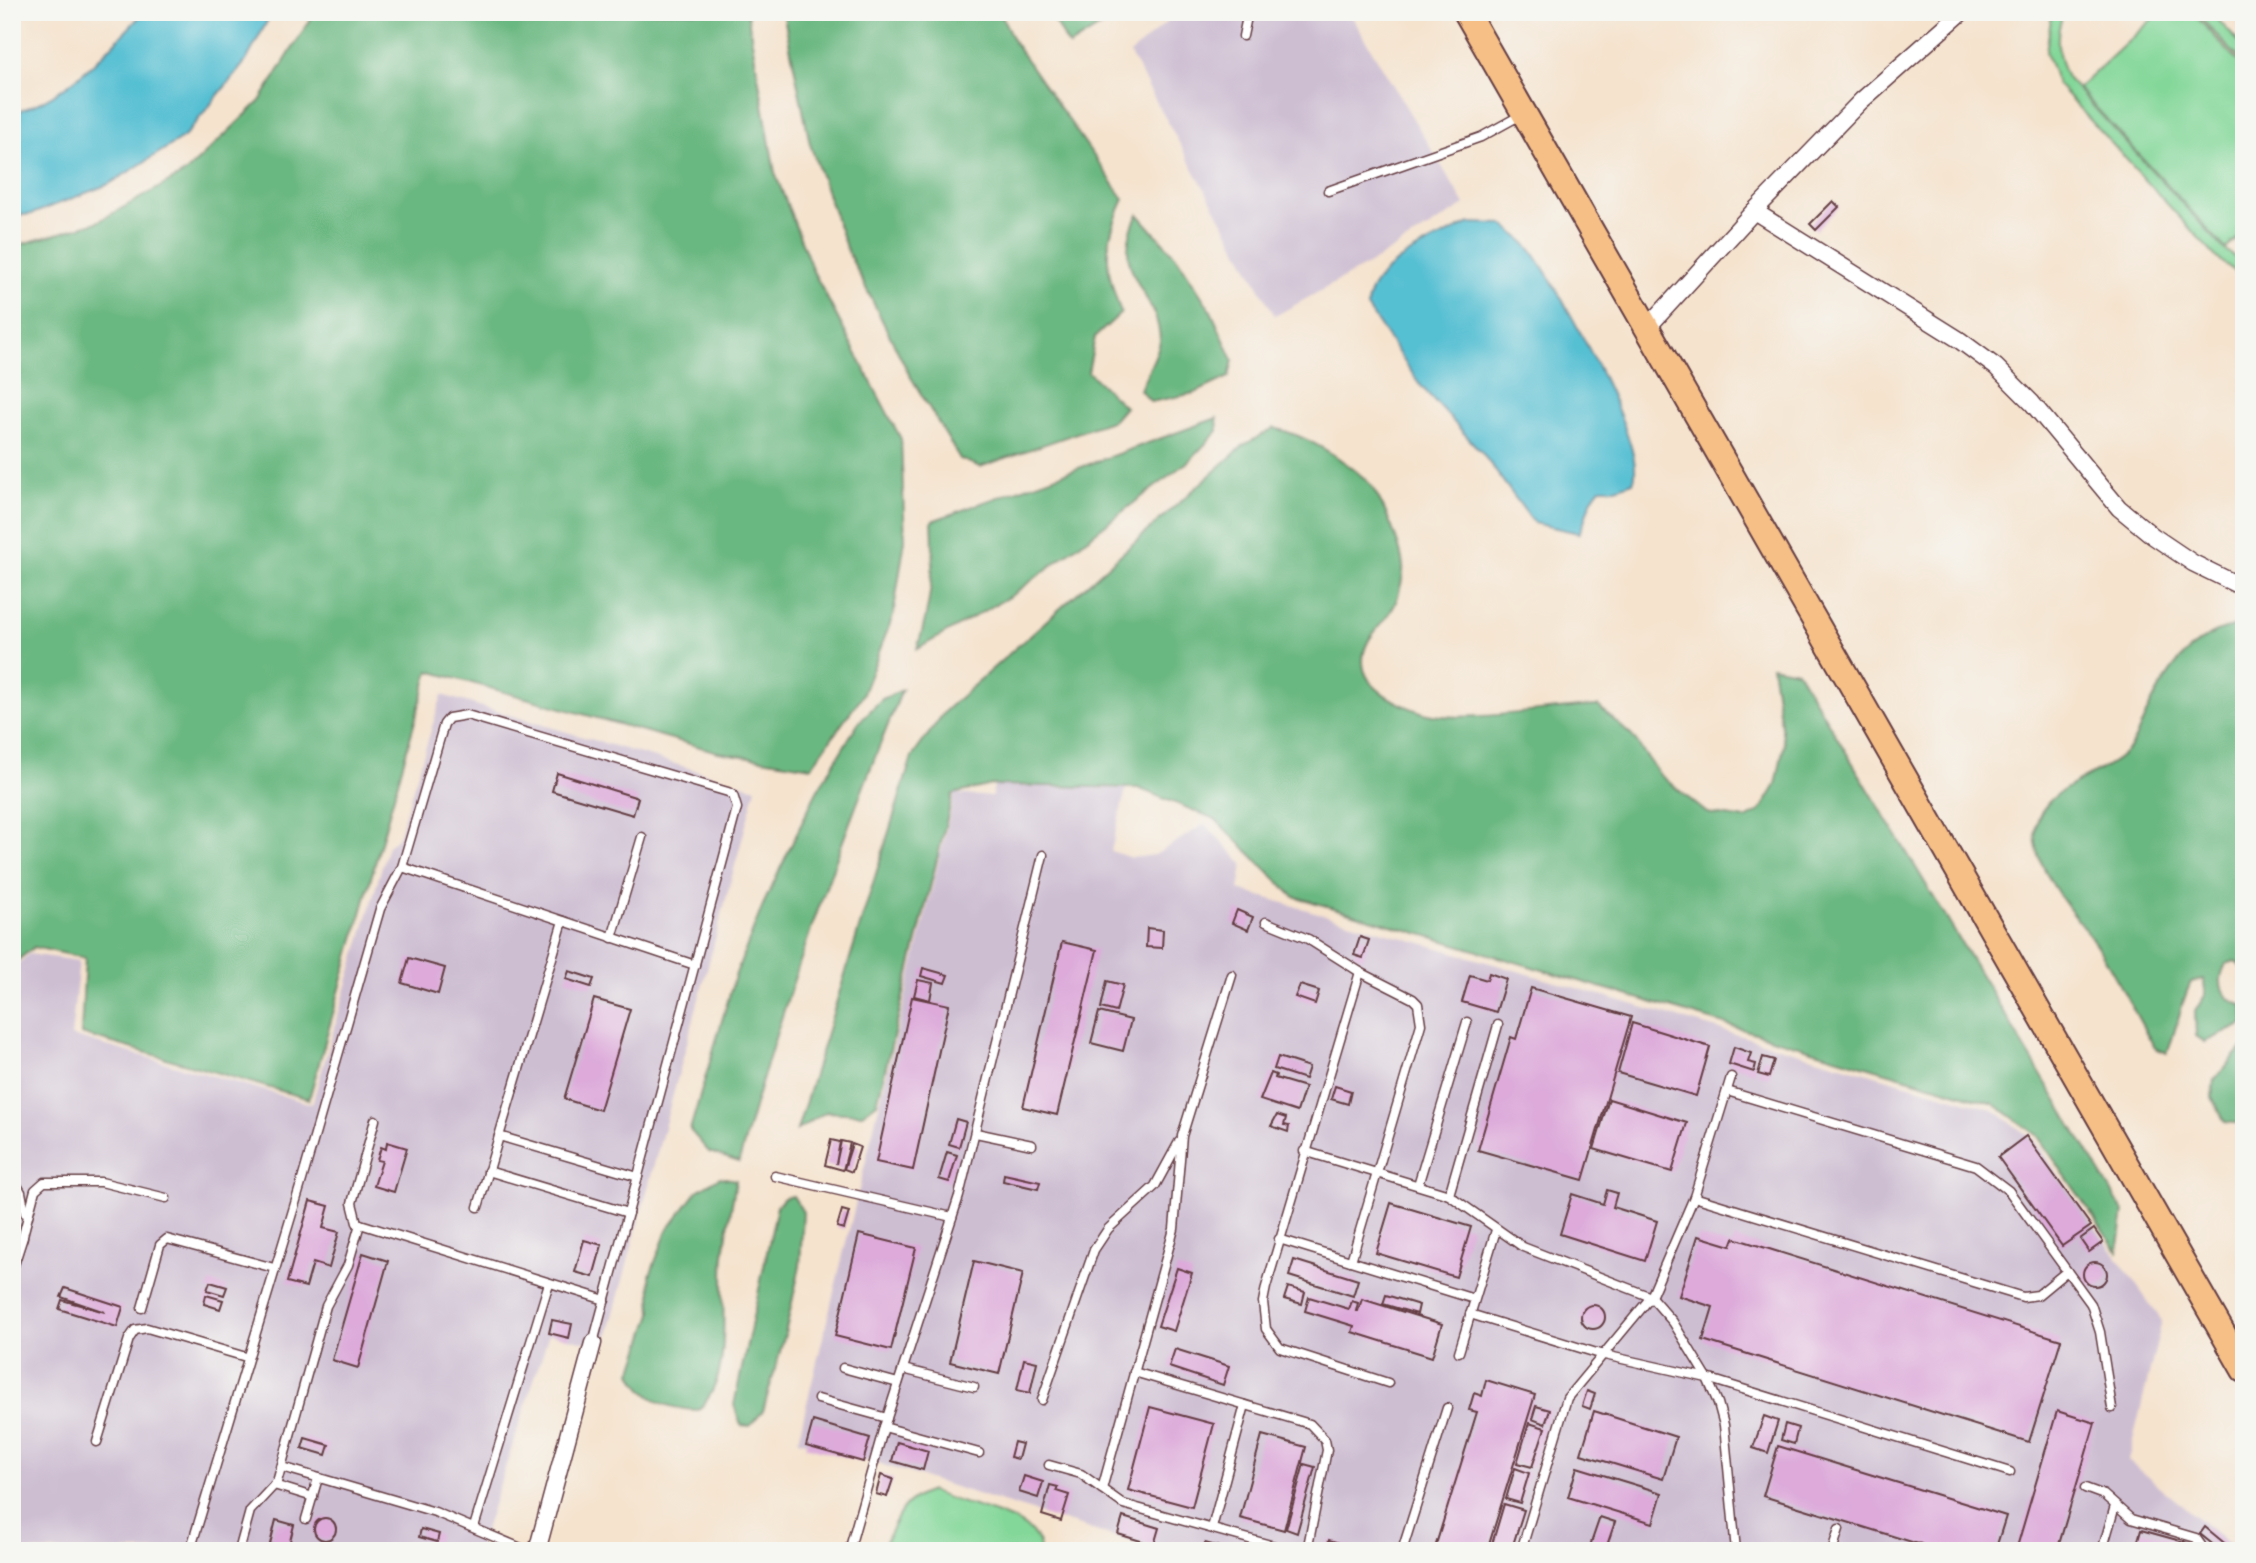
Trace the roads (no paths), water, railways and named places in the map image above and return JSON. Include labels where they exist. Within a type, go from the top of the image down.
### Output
[{"type":"main road","points":[[1466,12],[2244,1370]]},
{"type":"street","points":[[1647,328],[1754,211],[1861,101],[1962,12]]},
{"type":"street","points":[[1754,211],[1958,339],[1996,367],[2032,404],[2119,508],[2152,536],[2193,563],[2244,588]]},
{"type":"street","points":[[537,1551],[593,1343]]},
{"type":"lane","points":[[1243,36],[1248,12]]},
{"type":"lane","points":[[1328,191],[1481,137],[1524,114]]},
{"type":"lane","points":[[190,1551],[246,1357],[300,1187],[380,909],[402,867],[444,724],[457,716],[467,715],[728,792],[733,795],[737,808],[593,1343]]},
{"type":"lane","points":[[612,938],[642,837]]},
{"type":"lane","points":[[849,1551],[885,1422],[952,1217],[976,1133],[1043,855]]},
{"type":"lane","points":[[402,867],[695,965]]},
{"type":"lane","points":[[478,1207],[563,922]]},
{"type":"lane","points":[[1266,922],[1308,939],[1360,972],[1413,999],[1421,1012],[1421,1024],[1351,1261]]},
{"type":"lane","points":[[1360,972],[1279,1240],[1264,1302],[1264,1318],[1272,1340],[1291,1354],[1388,1383]]},
{"type":"lane","points":[[1042,1400],[1094,1250],[1108,1229],[1155,1186],[1182,1136],[1232,975]]},
{"type":"lane","points":[[1418,1185],[1467,1022]]},
{"type":"lane","points":[[1449,1195],[1498,1025]]},
{"type":"lane","points":[[1521,1551],[1567,1398],[1600,1354],[1651,1297],[1694,1197],[1731,1077]]},
{"type":"lane","points":[[1727,1091],[1976,1166],[2009,1191],[2097,1317],[2112,1408]]},
{"type":"lane","points":[[375,1120],[352,1203],[353,1217],[360,1224],[605,1300]]},
{"type":"lane","points":[[976,1133],[1032,1145]]},
{"type":"lane","points":[[499,1136],[638,1177]]},
{"type":"lane","points":[[1102,1489],[1174,1229],[1182,1136]]},
{"type":"lane","points":[[1304,1151],[1449,1195],[1496,1230],[1543,1257],[1651,1297],[1669,1316],[1707,1378],[1724,1425],[1736,1551]]},
{"type":"lane","points":[[488,1171],[628,1213]]},
{"type":"lane","points":[[775,1176],[952,1217]]},
{"type":"lane","points":[[12,1177],[25,1207],[22,1239]]},
{"type":"lane","points":[[12,1271],[35,1190],[44,1182],[101,1182],[166,1198]]},
{"type":"lane","points":[[1694,1197],[2023,1297],[2038,1295],[2067,1271]]},
{"type":"lane","points":[[239,1551],[250,1511],[274,1485],[282,1467],[326,1306],[348,1265],[360,1224]]},
{"type":"lane","points":[[1459,1352],[1496,1230]]},
{"type":"lane","points":[[142,1308],[160,1245],[167,1239],[274,1268]]},
{"type":"lane","points":[[1279,1240],[1474,1299]]},
{"type":"lane","points":[[474,1527],[549,1283]]},
{"type":"lane","points":[[1470,1314],[1600,1354],[1707,1378],[2010,1472]]},
{"type":"lane","points":[[97,1442],[129,1339],[135,1330],[147,1328],[246,1357]]},
{"type":"lane","points":[[843,1368],[898,1383]]},
{"type":"lane","points":[[903,1369],[974,1387]]},
{"type":"lane","points":[[1134,1372],[1310,1424],[1325,1440],[1327,1450],[1307,1551]]},
{"type":"lane","points":[[818,1399],[979,1453]]},
{"type":"lane","points":[[1212,1528],[1245,1405]]},
{"type":"lane","points":[[1402,1551],[1447,1408]]},
{"type":"lane","points":[[1049,1465],[1081,1475],[1123,1504],[1292,1551]]},
{"type":"lane","points":[[282,1467],[435,1512],[528,1551]]},
{"type":"lane","points":[[306,1520],[318,1478]]},
{"type":"lane","points":[[274,1485],[313,1497]]},
{"type":"lane","points":[[2085,1488],[2104,1495],[2131,1519],[2196,1538],[2201,1545],[2200,1551]]},
{"type":"lane","points":[[2102,1551],[2115,1506]]},
{"type":"lane","points":[[1832,1551],[1839,1529]]},
{"type":"water","points":[[144,12],[272,12],[246,61],[184,137],[109,184],[32,214],[12,216],[12,113],[50,97],[68,85]]},
{"type":"water","points":[[1470,223],[1503,224],[1534,254],[1580,332],[1628,437],[1635,464],[1633,482],[1616,488],[1600,488],[1593,498],[1579,533],[1534,523],[1482,453],[1421,386],[1367,307],[1370,292],[1391,267],[1423,246]]}]
